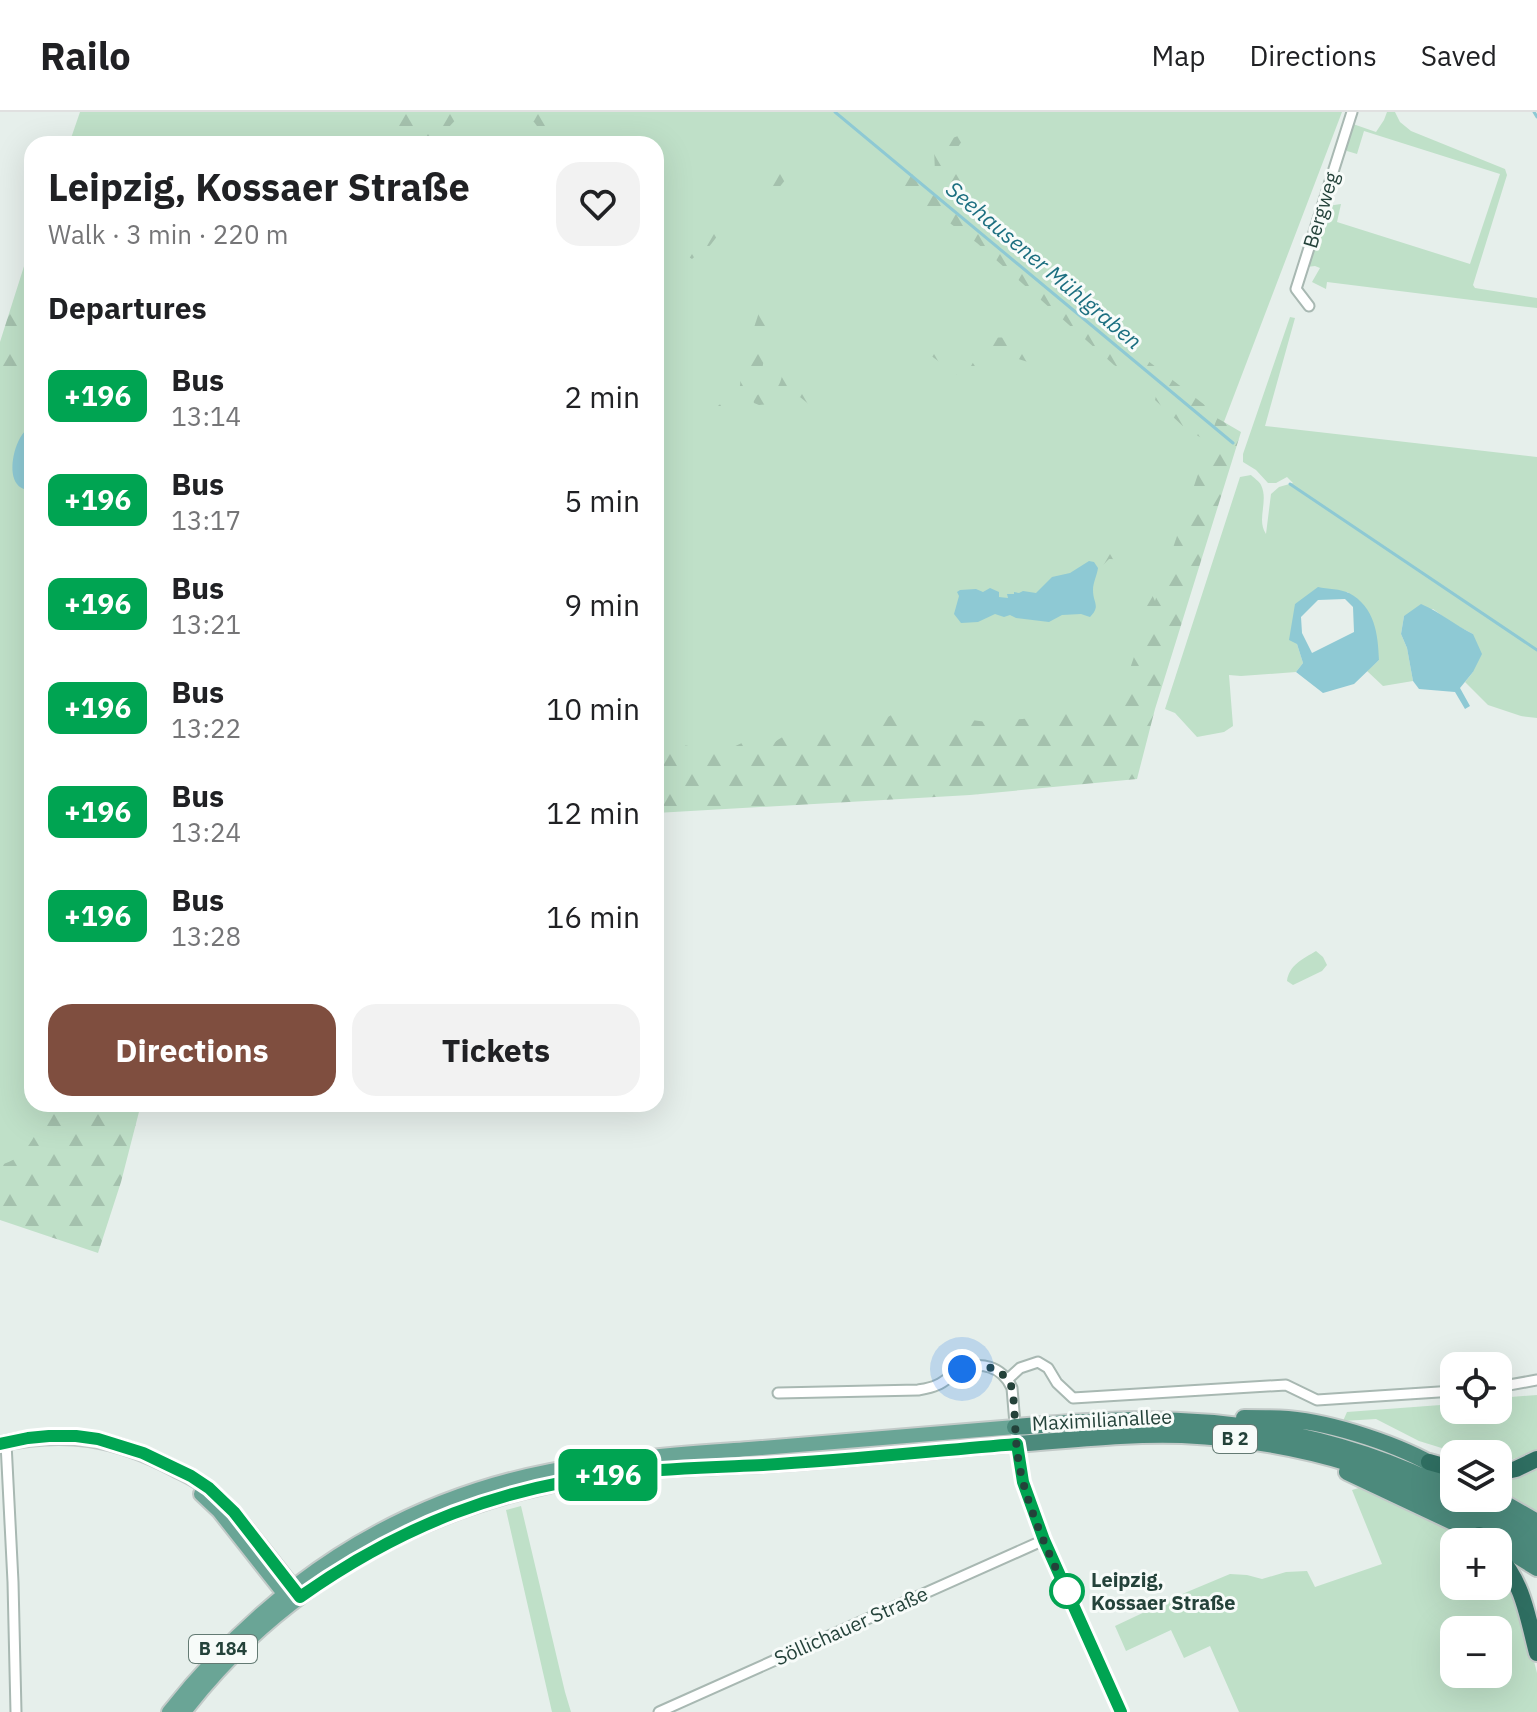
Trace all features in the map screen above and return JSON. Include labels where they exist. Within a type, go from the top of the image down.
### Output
[{"type":"highway","points":[[1220,1423],[1233,1418],[1307,1422],[1381,1443],[1440,1465]]},
{"type":"highway","name":"Maximilianallee","points":[[1016,1436],[1128,1420],[1220,1423],[1325,1442],[1375,1457],[1440,1484]]},
{"type":"highway","name":"Maximilianallee","points":[[1016,1436],[1180,1435],[1272,1444],[1369,1469],[1427,1493],[1537,1555]]},
{"type":"highway","points":[[1331,1458],[1347,1472],[1464,1528]]},
{"type":"highway","points":[[1512,1470],[1537,1459]]},
{"type":"highway","points":[[1429,1462],[1440,1468]]},
{"type":"highway","points":[[1512,1508],[1537,1522]]},
{"type":"highway","points":[[1491,1512],[1537,1538]]},
{"type":"highway","points":[[1512,1554],[1537,1568]]},
{"type":"highway","points":[[1512,1574],[1537,1653]]},
{"type":"main road","points":[[3,1443],[49,1436],[98,1439],[143,1453],[175,1469],[219,1511],[292,1595]]},
{"type":"main road","name":"Maximilianallee","points":[[169,1712],[215,1658],[353,1546],[416,1513],[545,1466],[1016,1436]]},
{"type":"main road","name":"Maximilianallee","points":[[292,1595],[413,1529],[484,1501],[548,1485],[640,1471],[819,1461],[1016,1436]]},
{"type":"main road","name":"B 184","points":[[184,1712],[292,1595]]},
{"type":"street","name":"Bergweg","points":[[1309,306],[1296,289],[1352,112]]},
{"type":"street","points":[[778,1393],[928,1389],[962,1369],[991,1367],[1008,1379],[1020,1368],[1038,1362],[1048,1368],[1057,1383],[1073,1398],[1286,1385],[1317,1400],[1440,1392]]},
{"type":"street","name":"Maximilianallee","points":[[1008,1379],[1012,1388],[1016,1436]]},
{"type":"street","points":[[1512,1384],[1537,1380]]},
{"type":"street","points":[[1016,1436],[1023,1482],[1044,1540],[1121,1712]]},
{"type":"street","points":[[3,1443],[13,1582],[16,1712]]},
{"type":"street","name":"Söllichauer Straße","points":[[659,1712],[1044,1540]]},
{"type":"green space","points":[[80,112],[1342,112],[1214,448],[1115,727],[664,762],[664,136],[72,136]]},
{"type":"green space","points":[[400,112],[461,114],[448,128],[448,136],[393,136]]},
{"type":"green space","points":[[518,112],[572,112],[554,136],[539,135],[534,122],[520,119]]},
{"type":"green space","points":[[1387,112],[1395,112],[1400,122],[1411,131],[1505,169],[1507,175],[1473,285],[1475,288],[1537,298],[1537,308],[1327,282],[1326,289],[1312,282],[1320,268],[1307,267],[1319,227],[1328,208],[1341,204],[1337,222],[1470,264],[1500,174],[1364,131],[1357,154],[1347,151],[1345,148],[1353,124],[1376,132]]},
{"type":"green space","points":[[958,136],[964,138],[954,153],[961,173],[975,192],[975,211],[982,223],[1125,343],[1215,413],[1205,440],[1186,429],[1155,400],[1159,385],[1128,358],[1124,371],[1114,365],[977,243],[936,213],[927,210],[915,214],[907,211],[900,185],[906,175],[922,167],[935,172],[934,149]]},
{"type":"green space","points":[[786,171],[787,178],[773,193],[761,191],[743,202],[710,245],[692,259],[689,257],[714,231],[738,195]]},
{"type":"green space","points":[[24,266],[24,308],[17,339],[18,349],[24,358],[24,375],[18,371],[10,372],[0,382],[0,342]]},
{"type":"green space","points":[[24,284],[24,1112],[103,1112],[0,1210],[0,358]]},
{"type":"green space","points":[[762,311],[767,334],[766,350],[761,373],[755,378],[753,397],[717,412],[717,406],[733,397],[739,389],[742,369],[754,351],[753,331]]},
{"type":"green space","points":[[1290,317],[1295,318],[1265,426],[1537,457],[1537,718],[1488,705],[1465,682],[1473,672],[1473,634],[1433,609],[1404,616],[1401,634],[1413,681],[1383,686],[1367,671],[1379,660],[1348,592],[1295,604],[1297,644],[1303,663],[1296,672],[1229,675],[1233,726],[1224,732],[1197,737],[1175,713],[1165,709],[1240,477],[1251,475],[1261,485],[1264,497],[1262,523],[1266,534],[1271,494],[1279,487],[1293,483],[1287,477],[1276,483],[1268,483],[1243,462],[1243,454]]},
{"type":"green space","points":[[983,339],[1022,341],[1032,349],[1034,356],[1028,362],[1000,353],[986,354],[980,345]]},
{"type":"green space","points":[[930,355],[965,356],[975,367],[980,382],[976,386],[956,374]]},
{"type":"green space","points":[[788,367],[805,386],[812,387],[820,410],[800,397],[794,401],[754,403],[758,394],[774,391]]},
{"type":"green space","points":[[1217,418],[1241,432],[1155,709],[1137,779],[970,795],[664,813],[664,741],[670,738],[699,748],[707,745],[729,749],[751,740],[774,743],[788,735],[804,738],[817,734],[848,733],[864,721],[884,719],[895,713],[933,727],[956,718],[987,722],[1053,719],[1063,709],[1081,717],[1111,707],[1123,689],[1152,608],[1147,606],[1139,582],[1125,563],[1109,559],[1100,568],[1097,562],[1085,559],[1083,554],[1097,549],[1128,555],[1140,566],[1155,601]]},
{"type":"green space","points":[[1316,951],[1327,965],[1322,971],[1293,985],[1287,981],[1294,967]]},
{"type":"green space","points":[[53,1112],[139,1112],[98,1253],[0,1220],[0,1165],[23,1153]]},
{"type":"green space","points":[[1537,1395],[1537,1450],[1512,1459],[1512,1440],[1440,1440],[1440,1448],[1419,1441],[1376,1419],[1343,1421],[1347,1412],[1440,1405],[1440,1424],[1512,1424],[1512,1397]]},
{"type":"green space","points":[[1537,1465],[1537,1516],[1512,1501],[1512,1474]]},
{"type":"green space","points":[[1362,1487],[1386,1496],[1447,1528],[1440,1528],[1440,1600],[1512,1600],[1512,1583],[1537,1673],[1537,1712],[1239,1712],[1210,1646],[1184,1658],[1171,1630],[1126,1651],[1115,1626],[1230,1574],[1262,1579],[1286,1572],[1307,1571],[1315,1587],[1382,1564],[1352,1490]]},
{"type":"green space","points":[[521,1506],[571,1712],[552,1712],[506,1510]]},
{"type":"water","points":[[23,434],[24,489],[17,485],[12,470],[17,445]]},
{"type":"water","points":[[1089,561],[1098,568],[1093,590],[1096,607],[1090,617],[1062,615],[1049,622],[995,614],[978,622],[961,623],[954,614],[959,596],[957,592],[960,590],[983,592],[990,588],[999,592],[999,597],[1008,598],[1007,594],[1014,592],[1036,593],[1052,577],[1070,573]]},
{"type":"water","points":[[1318,587],[1349,593],[1358,599],[1370,613],[1378,641],[1379,660],[1354,684],[1323,693],[1296,672],[1303,663],[1297,644],[1289,640],[1295,604]],"holes":[[[1345,599],[1353,607],[1354,632],[1312,653],[1302,633],[1301,617],[1318,600]]]},
{"type":"water","points":[[1421,604],[1473,634],[1482,654],[1460,688],[1470,706],[1465,709],[1455,692],[1419,689],[1413,681],[1401,634],[1404,616]]},
{"type":"waterway","name":"Seehausener Mühlgraben","points":[[835,112],[1233,443]]},
{"type":"waterway","points":[[1534,112],[1537,117]]},
{"type":"waterway","name":"Seehausener Mühlgraben","points":[[1290,484],[1537,650]]},
{"type":"bus line","name":"+196","points":[[0,1444],[49,1436],[98,1439],[143,1453],[191,1476],[234,1512],[300,1597],[375,1548],[413,1529],[484,1501],[548,1485],[664,1469],[819,1461],[1017,1444],[1023,1482],[1044,1540],[1121,1712]]},
{"type":"place","name":"Leipzig, Kossaer Straße","points":[[1067,1591]]},
{"type":"route","points":[[962,1369],[991,1367],[1008,1379],[1012,1388],[1018,1460],[1023,1482],[1067,1591]]}]
